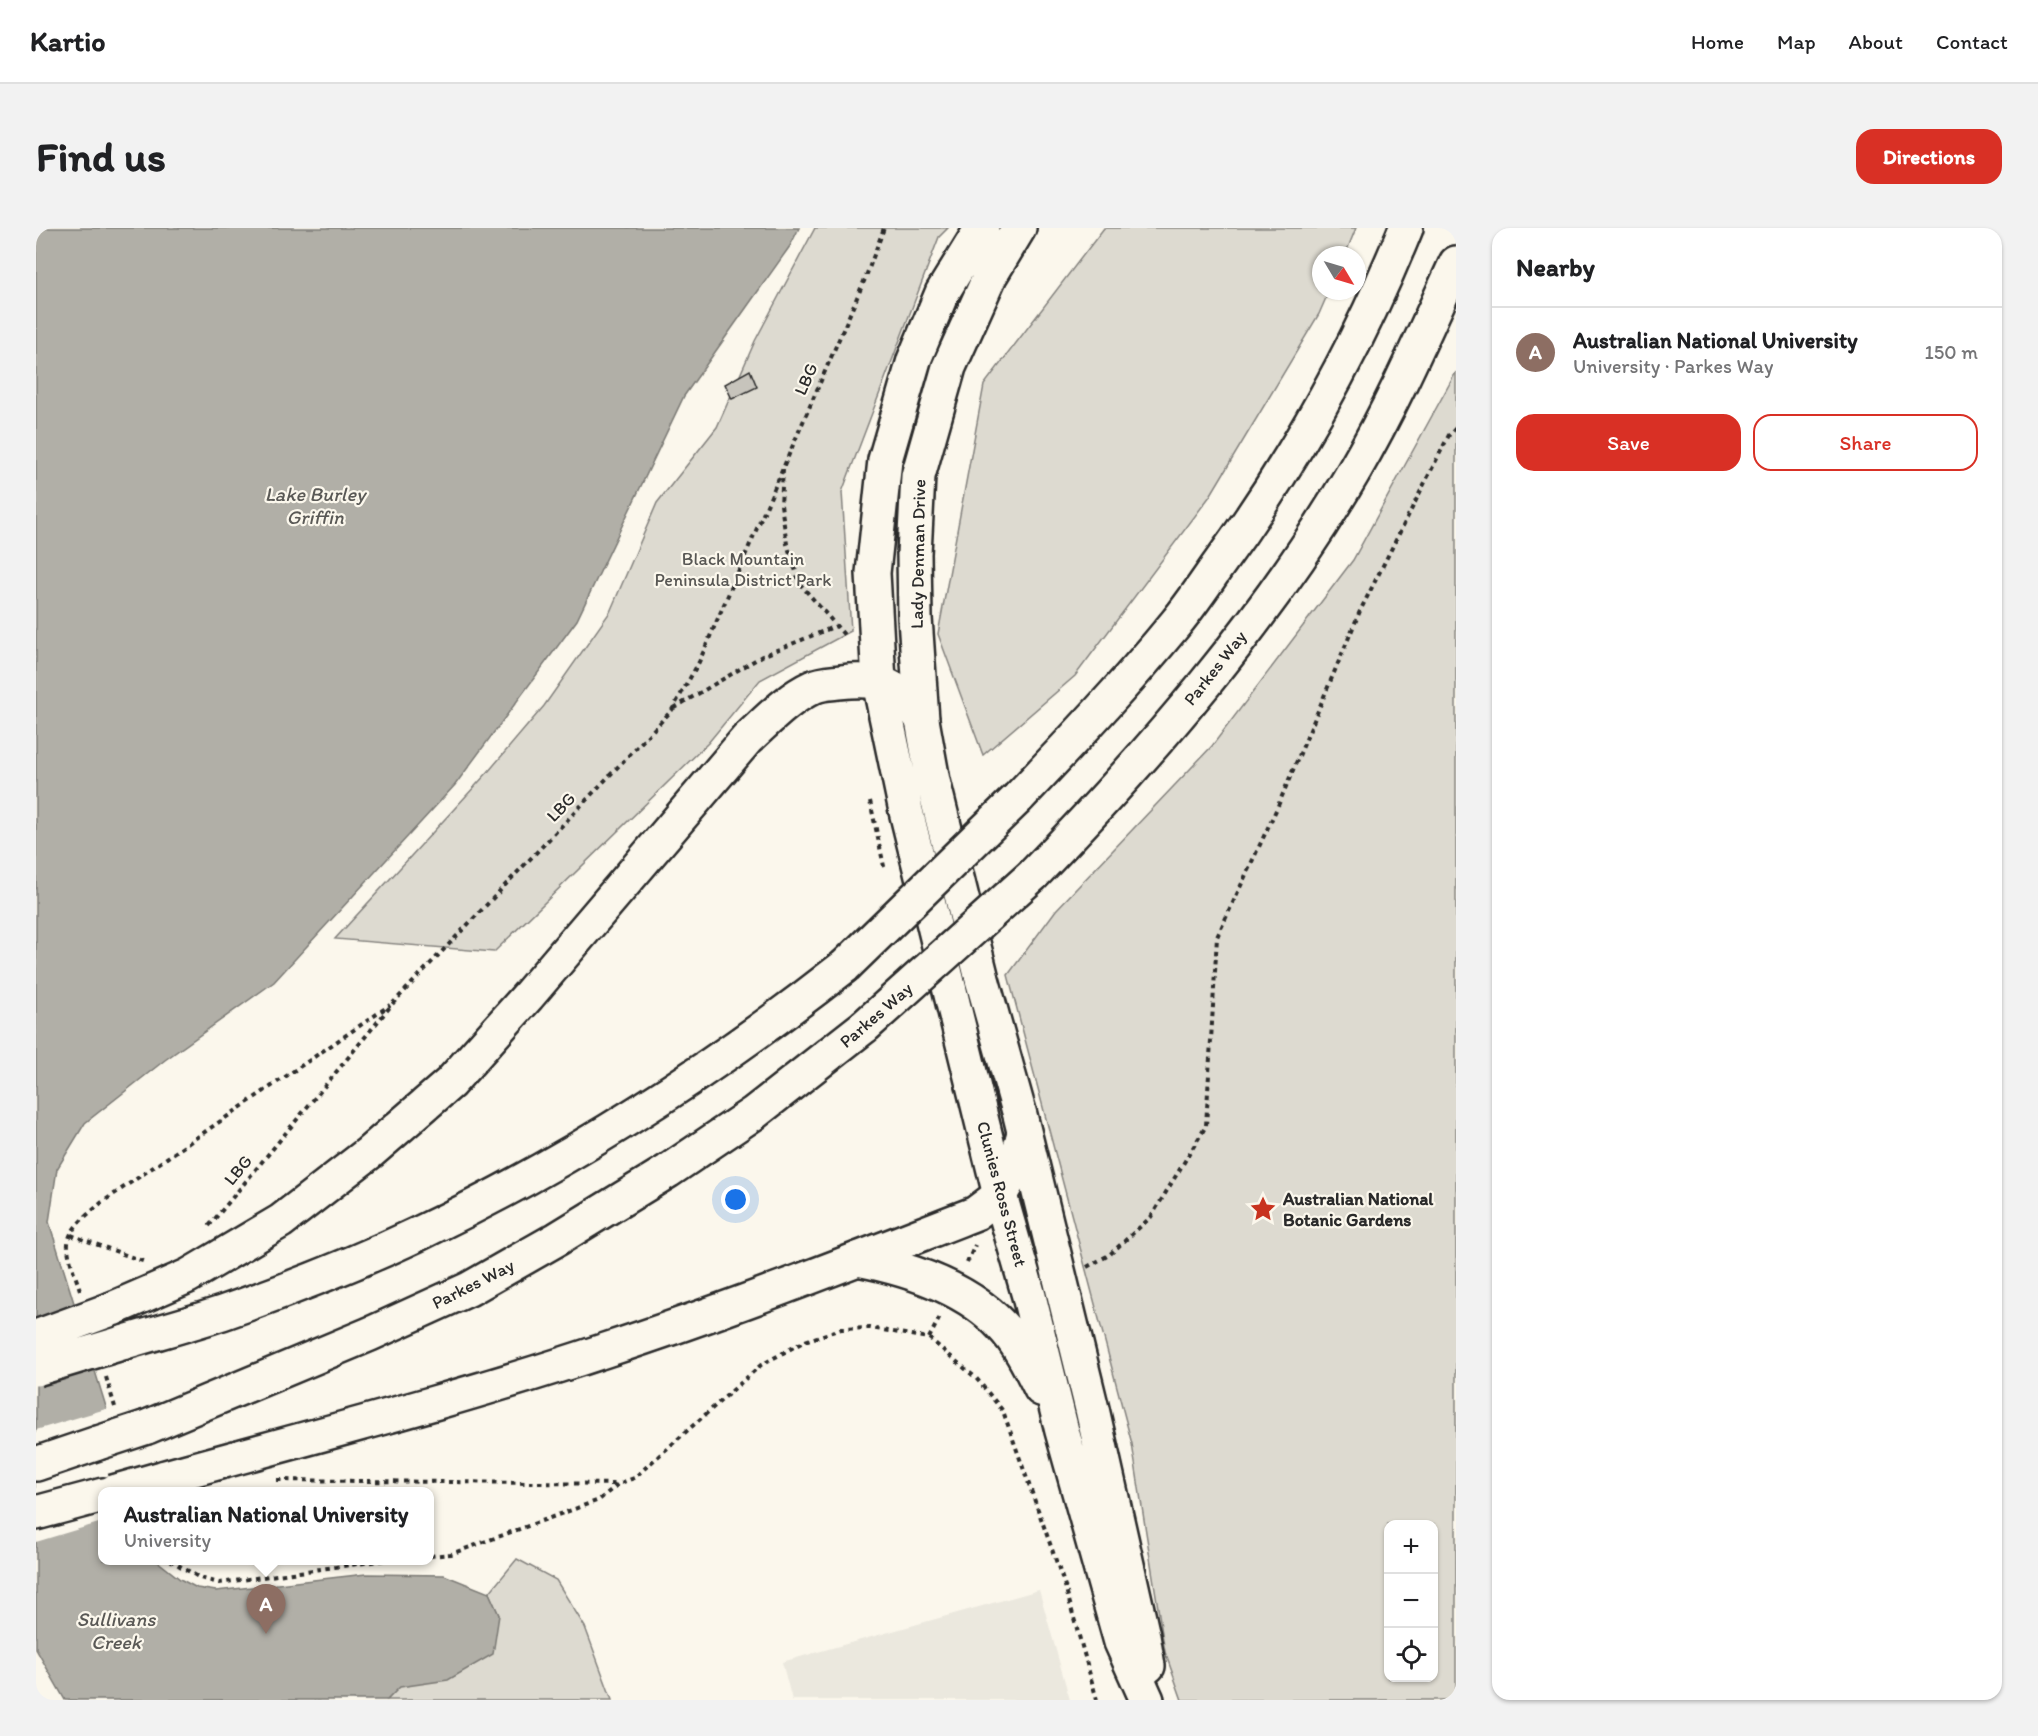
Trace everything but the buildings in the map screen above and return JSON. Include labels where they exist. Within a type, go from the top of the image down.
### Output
[{"type":"main road","name":"Lady Denman Drive","points":[[879,682],[873,573],[885,460],[914,360],[938,302],[982,228]]},
{"type":"main road","name":"Lady Denman Drive","points":[[922,720],[915,618],[914,554],[918,476],[949,367],[990,276],[1019,228]]},
{"type":"main road","points":[[36,1369],[113,1356],[311,1279],[419,1233],[514,1185],[612,1128],[714,1063],[800,1002],[845,966],[1018,798],[1102,710],[1178,622],[1244,531],[1315,419],[1382,287],[1406,228]]},
{"type":"main road","name":"Parkes Way","points":[[36,1464],[147,1427],[370,1334],[469,1289],[557,1239],[668,1171],[754,1113],[865,1026],[1033,875],[1154,745],[1235,644],[1297,560],[1354,471],[1403,378],[1456,263]]},
{"type":"main road","points":[[36,1337],[112,1309],[188,1275],[281,1221],[369,1153],[450,1083],[528,996],[747,739],[783,705],[815,686],[862,679],[879,682],[895,690],[911,702],[922,720]]},
{"type":"main road","name":"Clunies Ross Street","points":[[879,682],[906,811],[1000,1195],[1029,1296],[1062,1431],[1121,1641],[1147,1700]]},
{"type":"main road","name":"Clunies Ross Street","points":[[922,720],[933,781],[970,932],[1024,1133],[1092,1409],[1143,1636],[1154,1700]]},
{"type":"main road","points":[[128,1487],[438,1401],[605,1351],[751,1300],[976,1213],[1000,1195],[1013,1173],[1024,1133]]},
{"type":"main road","points":[[858,1259],[880,1263],[935,1281],[975,1302],[1003,1327],[1030,1368],[1062,1431]]},
{"type":"main road","points":[[36,1514],[98,1496]]},
{"type":"path","name":"LBG","points":[[205,1231],[394,1002],[672,710],[699,662],[884,228]]},
{"type":"path","points":[[1059,1281],[1109,1255],[1151,1217],[1206,1125],[1217,937],[1277,808],[1360,611],[1449,435],[1456,428]]},
{"type":"path","points":[[672,710],[762,656],[836,626],[800,584],[787,544],[781,505],[783,465]]},
{"type":"path","points":[[81,1291],[67,1246],[78,1224],[101,1203],[394,1002]]},
{"type":"path","points":[[71,1235],[146,1262]]},
{"type":"path","points":[[434,1556],[451,1554],[599,1500],[618,1484],[634,1478],[761,1365],[805,1341],[841,1329],[870,1328],[928,1338],[976,1378],[1003,1410],[1065,1586],[1097,1700]]},
{"type":"path","points":[[113,1356],[117,1413]]},
{"type":"path","points":[[271,1480],[618,1484]]},
{"type":"path","points":[[179,1565],[200,1578],[219,1583],[350,1565]]},
{"type":"shaded area","points":[[1039,1590],[1070,1700],[792,1700],[782,1662]]},
{"type":"green space","name":"Black Mountain Peninsula District Park","points":[[815,228],[948,228],[939,237],[842,492],[851,631],[760,680],[708,743],[494,952],[335,939],[488,772],[544,706],[610,612],[657,503],[717,427],[755,341]]},
{"type":"green space","points":[[1104,228],[1356,228],[1349,246],[1312,246],[1312,300],[1325,300],[1319,314],[1210,496],[1075,676],[983,755],[938,634],[984,385]]},
{"type":"green space","name":"Australian National Botanic Gardens","points":[[1456,372],[1456,1700],[1182,1700],[1165,1652],[1132,1444],[1008,975],[1056,910],[1212,746],[1353,560]]},
{"type":"green space","points":[[517,1559],[556,1580],[585,1627],[612,1700],[387,1700],[399,1687],[499,1615],[489,1593]]},
{"type":"water","name":"Lake Burley Griffin","points":[[36,228],[799,228],[790,246],[684,396],[577,620],[455,785],[274,982],[165,1060],[85,1123],[57,1169],[49,1222],[131,1487],[98,1487],[98,1565],[162,1565],[180,1579],[197,1588],[216,1591],[366,1574],[444,1575],[489,1593],[499,1615],[493,1654],[448,1680],[400,1687],[387,1700],[65,1700],[36,1649]]},
{"type":"pier","points":[[109,1408],[133,1487],[98,1487],[98,1523],[36,1542],[36,1430]]},
{"type":"place","name":"Australian National Botanic Gardens","points":[[1263,1209]]},
{"type":"place","name":"Australian National University","points":[[266,1634]]},
{"type":"water label","name":"Sullivans Creek","points":[[116,1630]]}]
